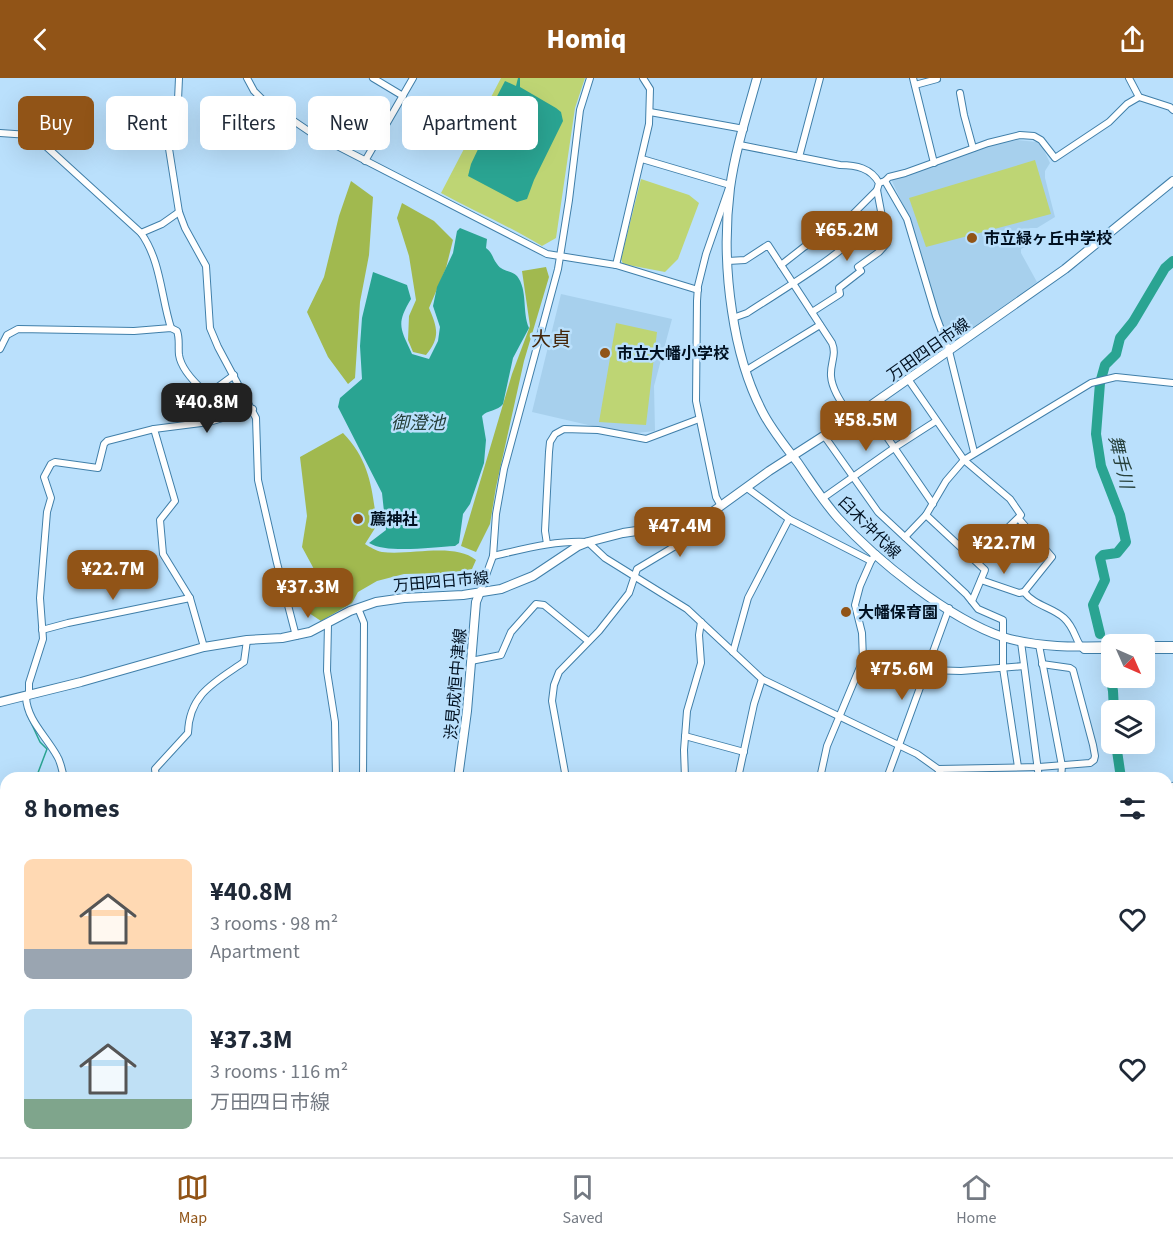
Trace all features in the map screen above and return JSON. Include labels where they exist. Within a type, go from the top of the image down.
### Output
[{"type":"main road","name":"臼木沖代線","points":[[757,78],[730,185],[728,283],[745,371],[763,413],[823,498],[873,558],[949,608],[1002,636],[1039,645],[1101,648]]},
{"type":"main road","name":"万田四日市線","points":[[0,702],[204,647],[247,640],[296,636],[328,624],[358,608],[386,600],[463,595],[501,589],[519,583],[588,542],[623,533],[684,524],[709,516],[792,456],[852,419],[1065,269],[1173,181]]},
{"type":"main road","name":"渋見成恒中津線","points":[[460,772],[476,602],[480,592]]},
{"type":"main road","points":[[1155,648],[1173,648]]},
{"type":"street","points":[[179,78],[178,100],[167,136],[179,212],[206,266],[210,328],[253,410],[258,426],[258,480],[296,636]]},
{"type":"street","points":[[247,78],[254,91],[272,108],[310,132],[547,254],[616,265],[698,290]]},
{"type":"street","points":[[373,78],[403,96],[413,78]]},
{"type":"street","points":[[480,592],[493,556],[496,514],[504,469],[550,300],[569,200],[580,110],[590,78]]},
{"type":"street","points":[[616,265],[642,159],[650,112],[650,88],[643,78]]},
{"type":"street","points":[[799,157],[820,78]]},
{"type":"street","points":[[1129,78],[1139,97],[1173,110]]},
{"type":"street","points":[[934,163],[914,82],[937,80]]},
{"type":"street","points":[[960,93],[973,148]]},
{"type":"street","points":[[781,265],[804,247],[846,221],[889,177],[973,148],[1020,135],[1034,136],[1041,140],[1055,158],[1109,122],[1139,97]]},
{"type":"street","points":[[365,161],[402,98]]},
{"type":"street","points":[[650,112],[744,129]]},
{"type":"street","points":[[0,133],[29,135],[39,140],[141,233],[155,259],[171,328]]},
{"type":"street","points":[[740,145],[840,165],[854,165],[875,175],[880,185],[907,219],[949,351],[974,452]]},
{"type":"street","points":[[642,159],[730,185],[706,254],[698,290],[695,376],[699,419],[716,496],[721,506]]},
{"type":"street","points":[[812,312],[840,294],[839,288],[861,272],[858,267],[879,252],[887,243],[881,213],[880,185]]},
{"type":"street","points":[[141,233],[162,224],[179,212]]},
{"type":"street","points":[[733,318],[747,313],[860,236],[881,213]]},
{"type":"street","points":[[728,261],[744,260],[768,245],[835,349],[830,373],[832,384],[852,419]]},
{"type":"street","points":[[745,371],[820,325]]},
{"type":"street","points":[[0,350],[7,335],[18,329],[134,331],[171,328],[177,331],[179,336],[179,354],[184,367],[204,390],[211,392],[234,375]]},
{"type":"street","points":[[904,537],[926,515],[946,481],[964,460],[1091,383],[1116,377],[1173,383]]},
{"type":"street","points":[[908,379],[964,460],[1010,499],[1021,515],[975,560]]},
{"type":"street","points":[[867,408],[933,504]]},
{"type":"street","points":[[62,772],[57,755],[26,706],[43,639],[40,598],[47,512],[51,498],[44,477],[55,462],[98,468],[104,444],[107,441],[154,429],[209,422],[253,410]]},
{"type":"street","points":[[547,544],[545,531],[549,452],[550,442],[555,434],[564,429],[598,430],[646,439],[699,419]]},
{"type":"street","points":[[823,498],[936,421]]},
{"type":"street","points":[[154,429],[175,501],[160,520],[163,554],[190,598],[204,647]]},
{"type":"street","points":[[825,437],[878,512],[966,594],[978,609],[1003,620],[1003,668],[1018,767]]},
{"type":"street","points":[[747,488],[789,519],[873,558],[860,586],[855,605],[862,633],[863,660],[826,746],[821,772]]},
{"type":"street","points":[[926,515],[985,570],[972,602]]},
{"type":"street","points":[[565,772],[552,701],[554,685],[559,672],[599,631],[628,593],[637,569],[687,538],[709,516]]},
{"type":"street","points":[[733,652],[748,598],[789,519]]},
{"type":"street","points":[[981,580],[1019,593],[1024,592],[1052,557],[1019,519]]},
{"type":"street","points":[[493,556],[567,541],[588,542],[605,558],[633,577],[687,609],[762,679],[917,754],[940,772]]},
{"type":"street","points":[[1024,592],[1036,604],[1062,617],[1073,629],[1081,647]]},
{"type":"street","points":[[42,630],[190,598]]},
{"type":"street","points":[[471,661],[501,655],[511,632],[536,604],[544,605],[588,641]]},
{"type":"street","points":[[358,608],[364,623],[363,772]]},
{"type":"street","points":[[888,772],[949,608]]},
{"type":"street","points":[[685,772],[687,711],[701,663],[699,635],[701,622]]},
{"type":"street","points":[[328,624],[327,671],[335,722],[336,772]]},
{"type":"street","points":[[155,772],[155,769],[188,733],[188,718],[196,699],[244,662],[247,640]]},
{"type":"street","points":[[1021,642],[1039,772]]},
{"type":"street","points":[[1039,645],[1062,772]]},
{"type":"street","points":[[938,769],[1062,766],[1090,763],[1094,760],[1095,756],[1073,670],[1042,664]]},
{"type":"street","points":[[927,670],[961,671],[1024,666]]},
{"type":"street","points":[[739,772],[762,679]]},
{"type":"street","points":[[685,736],[744,752]]},
{"type":"shaded area","points":[[501,78],[585,78],[575,108],[556,238],[542,246],[441,193],[463,150],[538,150],[538,96],[492,96]]},
{"type":"shaded area","name":"市立緑ヶ丘中学校","points":[[1017,140],[1037,142],[1043,148],[1050,163],[1045,171],[1045,178],[1055,217],[1037,228],[1030,228],[1026,233],[1031,244],[1021,249],[1037,282],[951,344],[941,322],[911,222],[891,179],[998,143]]},
{"type":"shaded area","points":[[1035,160],[1051,214],[926,247],[909,198]]},
{"type":"shaded area","points":[[641,179],[689,195],[699,203],[678,259],[665,272],[623,264],[621,259]]},
{"type":"shaded area","points":[[351,181],[373,197],[369,255],[360,302],[355,378],[348,384],[328,357],[307,312],[324,277],[339,216]]},
{"type":"shaded area","points":[[402,203],[434,221],[453,240],[446,268],[429,308],[434,321],[436,337],[426,355],[413,352],[408,340],[409,316],[416,300],[409,256],[397,218]]},
{"type":"shaded area","points":[[546,267],[549,277],[524,361],[490,524],[476,552],[461,546],[512,374],[530,326],[522,271]]},
{"type":"shaded area","name":"市立大幡小学校","points":[[561,294],[672,319],[654,386],[655,431],[627,434],[532,412]]},
{"type":"shaded area","points":[[616,323],[657,332],[646,425],[599,422]]},
{"type":"shaded area","points":[[343,433],[359,454],[371,487],[377,525],[365,544],[382,552],[456,552],[476,560],[472,569],[448,573],[404,574],[377,581],[358,592],[352,603],[321,621],[306,611],[324,592],[302,547],[307,516],[300,457]]},
{"type":"water","points":[[520,78],[520,87],[535,96],[497,96],[505,81],[516,86]]},
{"type":"water","points":[[538,98],[561,112],[563,121],[527,199],[517,202],[468,176],[478,150],[538,150]]},
{"type":"water","name":"御澄池","points":[[460,228],[487,239],[486,248],[499,267],[517,276],[523,288],[529,328],[513,358],[503,404],[482,416],[486,440],[484,463],[470,504],[463,514],[459,543],[455,546],[410,549],[377,546],[369,543],[386,530],[382,493],[338,407],[340,398],[362,379],[360,346],[362,318],[373,272],[407,285],[411,299],[403,314],[402,332],[412,354],[429,359],[438,341],[440,327],[433,306],[437,287],[453,253],[457,231]]},
{"type":"waterway","name":"舞手川","points":[[1100,634],[1093,605],[1105,580],[1100,558],[1103,555],[1117,553],[1126,542],[1120,515],[1101,466],[1096,434],[1100,383],[1105,365],[1116,354],[1120,338],[1133,322],[1165,268],[1173,261]]},
{"type":"waterway","name":"舞手川","points":[[1112,688],[1113,700]]},
{"type":"waterway","points":[[27,714],[40,742],[47,749],[38,772]]},
{"type":"waterway","name":"舞手川","points":[[1117,754],[1120,772]]},
{"type":"place","name":"市立緑ヶ丘中学校","points":[[972,238]]},
{"type":"place","name":"市立大幡小学校","points":[[605,353]]},
{"type":"place","name":"薦神社","points":[[358,519]]},
{"type":"place","name":"大幡保育園","points":[[846,612]]},
{"type":"district","name":"大貞","points":[[551,339]]}]
